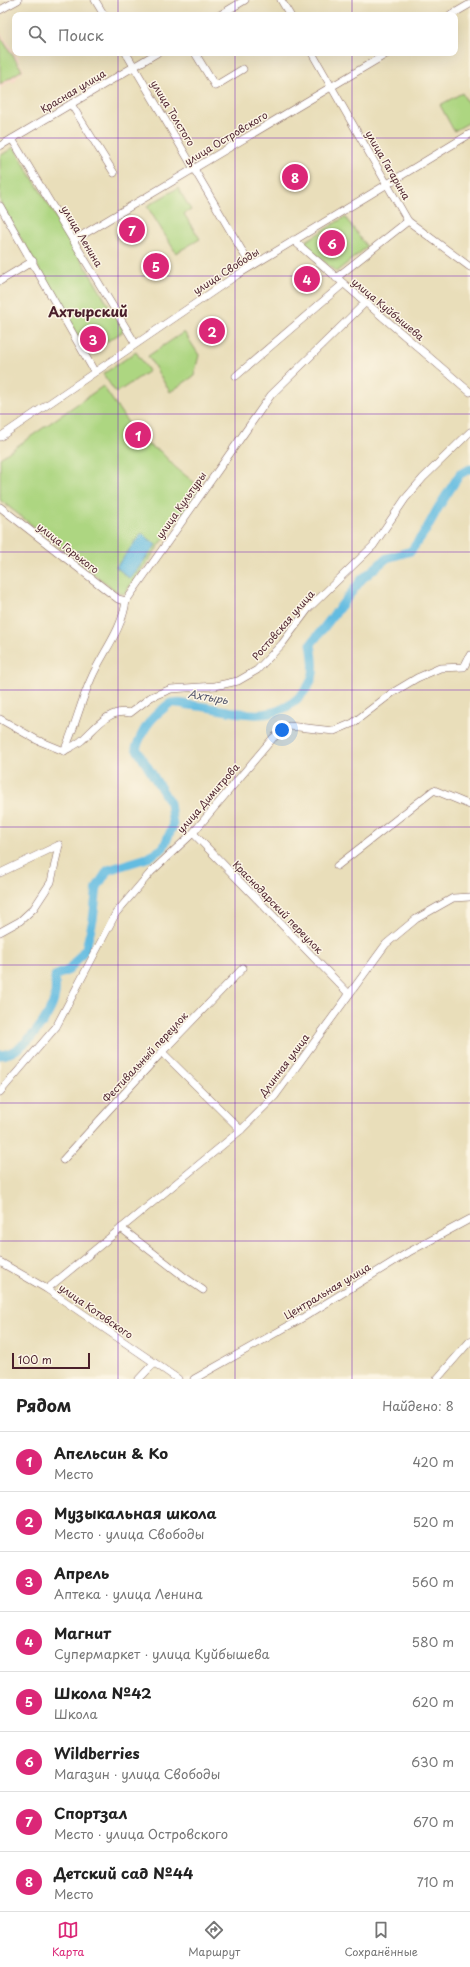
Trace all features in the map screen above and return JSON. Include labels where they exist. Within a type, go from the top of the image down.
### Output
[{"type":"street","points":[[0,10],[18,0]]},
{"type":"street","points":[[95,0],[102,12]]},
{"type":"street","points":[[225,12],[245,0]]},
{"type":"street","points":[[281,0],[288,12]]},
{"type":"street","points":[[456,12],[470,4]]},
{"type":"street","name":"улица Толстого","points":[[128,56],[251,266]]},
{"type":"street","name":"Красная улица","points":[[0,146],[152,56]]},
{"type":"street","points":[[197,56],[214,86],[243,69]]},
{"type":"street","name":"улица Гагарина","points":[[314,56],[408,221],[470,267]]},
{"type":"street","name":"улица Островского","points":[[74,240],[383,56]]},
{"type":"street","points":[[71,104],[114,173]]},
{"type":"street","name":"улица Свободы","points":[[0,437],[94,371],[251,266],[470,134]]},
{"type":"street","name":"улица Ленина","points":[[12,139],[136,343]]},
{"type":"street","points":[[0,206],[33,261],[94,371]]},
{"type":"street","points":[[336,278],[408,221]]},
{"type":"street","name":"улица Куйбышева","points":[[293,240],[470,392]]},
{"type":"street","points":[[0,281],[33,261]]},
{"type":"street","points":[[236,376],[343,284]]},
{"type":"street","name":"улица Культуры","points":[[64,751],[74,730],[91,679],[118,628],[126,601],[271,395],[365,303]]},
{"type":"street","name":"Ростовская улица","points":[[64,751],[79,743],[108,716],[121,711],[130,712],[151,697],[171,689],[215,686],[238,681],[257,670],[282,644],[308,609],[373,546],[405,499],[423,478],[470,432]]},
{"type":"street","name":"улица Горького","points":[[0,507],[118,599],[126,601]]},
{"type":"street","name":"улица Димитрова","points":[[0,1092],[56,1027],[116,913],[151,872],[193,833],[273,738],[289,726],[334,731],[353,724],[392,693],[417,678],[440,668],[467,669],[470,655]]},
{"type":"street","points":[[0,719],[37,740],[64,751]]},
{"type":"street","points":[[337,866],[434,790],[470,805]]},
{"type":"street","name":"Краснодарский переулок","points":[[193,833],[349,994]]},
{"type":"street","points":[[0,873],[59,845],[51,882],[34,908],[20,922],[0,932]]},
{"type":"street","name":"Длинная улица","points":[[47,1289],[241,1130],[276,1096],[386,944],[416,919],[453,898],[470,898]]},
{"type":"street","name":"Фестивальный переулок","points":[[63,1160],[162,1052],[243,968]]},
{"type":"street","points":[[162,1052],[241,1130]]},
{"type":"street","name":"Центральная улица","points":[[194,1379],[304,1317],[409,1252],[470,1219]]},
{"type":"street","points":[[121,1228],[203,1290]]},
{"type":"street","name":"улица Котовского","points":[[0,1262],[47,1289],[178,1379]]},
{"type":"street","points":[[437,1379],[470,1341]]},
{"type":"street","points":[[139,1379],[154,1363]]},
{"type":"shaded area","points":[[0,32],[12,49],[12,56],[17,56],[19,59],[18,61],[24,70],[16,77],[17,79],[14,82],[10,81],[0,89]]},
{"type":"green space","points":[[0,36],[22,70],[0,84]]},
{"type":"green space","points":[[462,93],[470,107],[470,122],[454,131],[440,105]]},
{"type":"green space","points":[[14,147],[124,331],[88,353],[0,202],[0,156]]},
{"type":"green space","points":[[178,188],[191,210],[184,214],[200,239],[176,253],[147,206]]},
{"type":"green space","points":[[345,217],[367,247],[336,272],[303,243]]},
{"type":"green space","points":[[184,332],[199,355],[194,376],[170,392],[148,356]]},
{"type":"green space","points":[[136,352],[149,371],[116,393],[103,374]]},
{"type":"green space","points":[[103,386],[133,430],[130,436],[160,451],[175,467],[201,488],[124,594],[117,592],[0,500],[0,458]]},
{"type":"water","points":[[142,533],[156,545],[130,579],[116,567]]},
{"type":"waterway","name":"Ахтырь","points":[[0,1055],[9,1053],[18,1048],[35,1032],[53,1004],[55,995],[55,976],[69,970],[86,948],[93,920],[97,887],[108,870],[147,858],[163,848],[173,826],[170,803],[136,748],[143,731],[150,722],[158,713],[171,703],[180,703],[245,714],[259,714],[285,708],[297,699],[308,686],[313,674],[314,667],[311,644],[362,579],[387,558],[411,551],[426,530],[460,474],[470,469]]},
{"type":"place","name":"Детский сад №44","points":[[295,177]]},
{"type":"place","name":"Спортзал","points":[[132,230]]},
{"type":"place","name":"Wildberries","points":[[332,243]]},
{"type":"place","name":"Школа №42","points":[[156,266]]},
{"type":"place","name":"Магнит","points":[[307,279]]},
{"type":"place","name":"Музыкальная школа","points":[[212,331]]},
{"type":"place","name":"Апрель","points":[[93,339]]},
{"type":"place","name":"Апельсин & Ко","points":[[138,435]]},
{"type":"district","name":"Ахтырский","points":[[88,312]]}]
